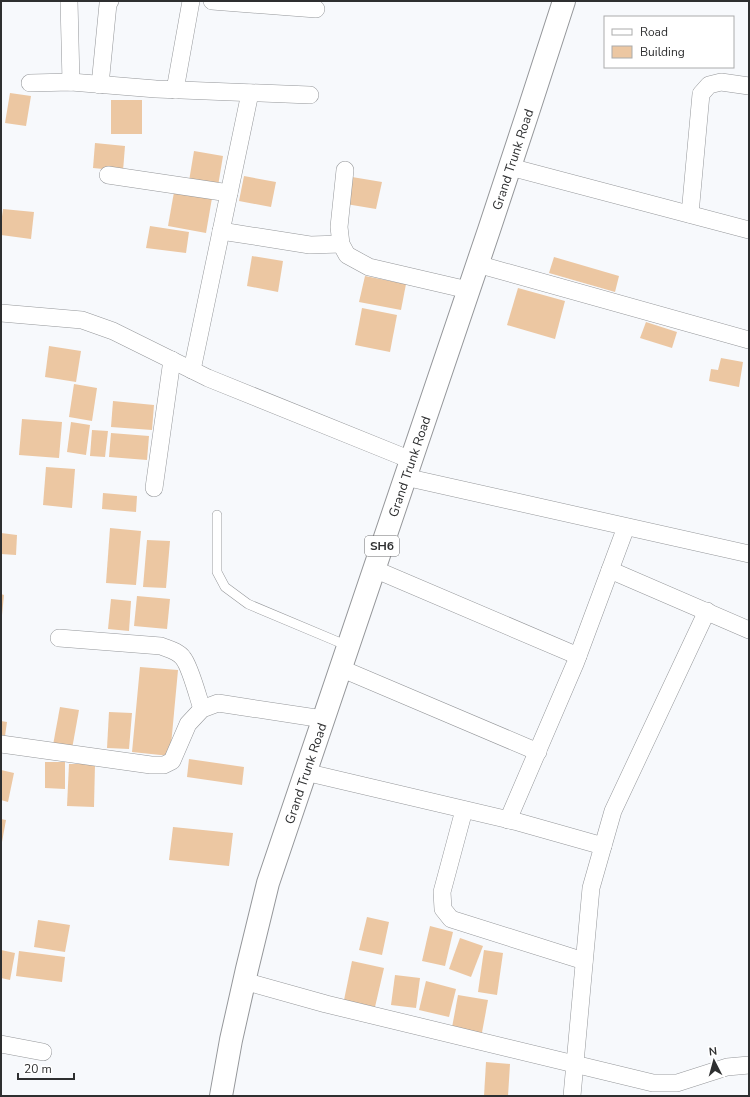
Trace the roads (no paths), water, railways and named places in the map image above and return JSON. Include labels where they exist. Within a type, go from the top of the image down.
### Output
[{"type":"main road","name":"Grand Trunk Road","points":[[221,1096],[231,1040],[268,883],[510,167],[564,1]]},
{"type":"street","points":[[69,1],[71,82]]},
{"type":"street","points":[[100,85],[108,4],[110,1]]},
{"type":"street","points":[[174,90],[191,1]]},
{"type":"street","points":[[212,1],[316,9]]},
{"type":"street","points":[[30,83],[71,82],[174,90],[310,94]]},
{"type":"street","points":[[690,214],[701,94],[709,85],[721,82],[749,86]]},
{"type":"street","points":[[192,370],[250,93]]},
{"type":"street","points":[[510,167],[749,230]]},
{"type":"street","points":[[345,170],[339,227],[341,244],[347,255],[368,267],[468,290]]},
{"type":"street","points":[[108,175],[229,193]]},
{"type":"street","points":[[221,231],[310,245],[341,244]]},
{"type":"street","points":[[477,264],[749,340]]},
{"type":"street","points":[[1,313],[82,320],[113,331],[215,381],[408,469],[626,527],[749,554]]},
{"type":"street","points":[[154,488],[172,360]]},
{"type":"street","points":[[508,820],[578,656],[626,527]]},
{"type":"street","points":[[374,569],[578,656]]},
{"type":"street","points":[[610,570],[749,630]]},
{"type":"street","points":[[572,1096],[591,888],[613,811],[707,611]]},
{"type":"street","points":[[59,638],[161,646],[174,651],[183,658],[189,669],[202,708]]},
{"type":"street","points":[[340,668],[538,752]]},
{"type":"street","points":[[1,744],[151,765],[164,765],[172,761],[188,724],[202,708],[218,703],[323,719]]},
{"type":"street","points":[[305,772],[508,820],[603,846]]},
{"type":"street","points":[[464,810],[442,892],[444,909],[451,919],[584,961]]},
{"type":"street","points":[[244,982],[326,1004],[653,1083],[677,1083],[727,1067],[749,1065]]},
{"type":"street","points":[[1,1044],[43,1052]]},
{"type":"lane","points":[[218,515],[217,572],[225,587],[248,604],[348,646]]}]
